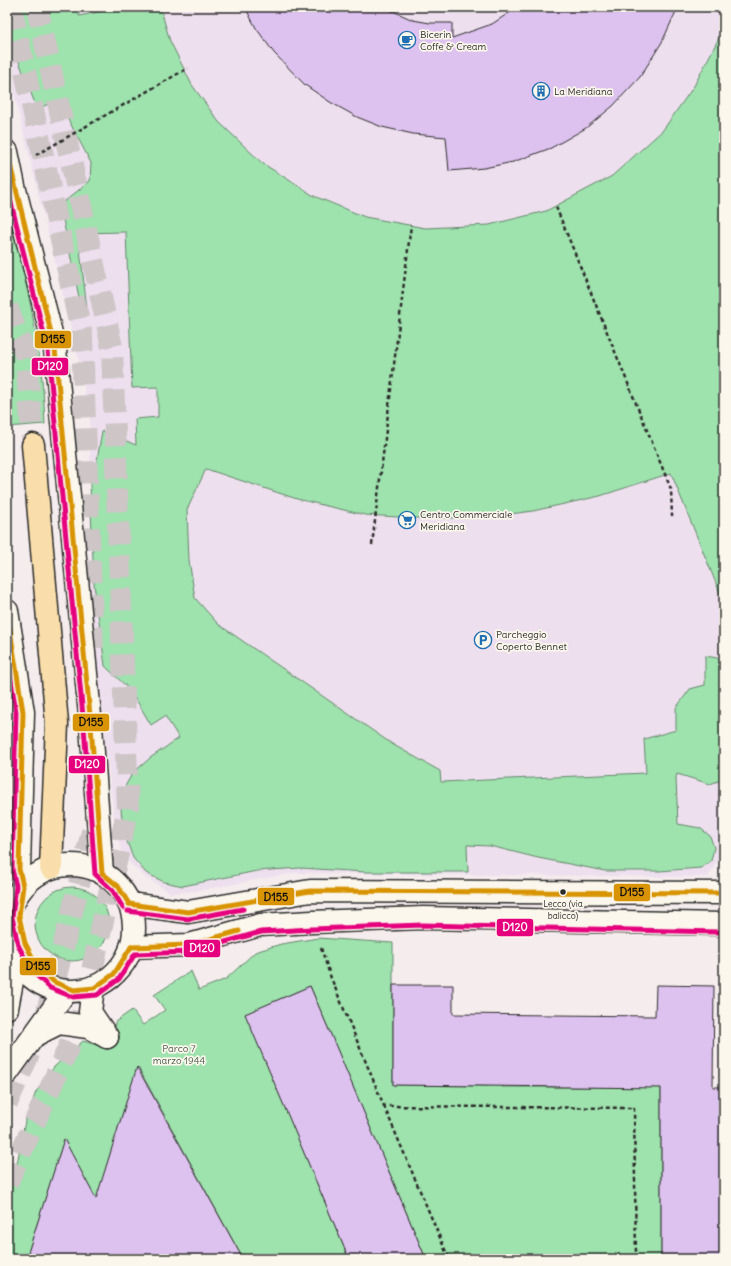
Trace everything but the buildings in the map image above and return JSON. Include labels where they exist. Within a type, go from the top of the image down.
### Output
[{"type":"highway","points":[[32,445],[56,724],[51,868]]},
{"type":"street","points":[[7,152],[10,185],[55,349],[91,726],[102,873]]},
{"type":"street","points":[[7,611],[12,670],[24,712],[19,869],[23,886]]},
{"type":"street","points":[[76,865],[102,873],[118,886],[129,904],[134,925],[131,947],[118,970],[102,983],[82,990],[66,991],[47,987],[29,976],[16,960],[10,945],[7,929],[8,918],[15,897],[23,886],[39,873],[51,868],[76,865]]},
{"type":"street","points":[[129,904],[188,912],[310,891],[722,889],[723,927],[423,918],[260,925],[189,945],[131,947]]},
{"type":"street","points":[[7,1008],[16,960]]},
{"type":"street","points":[[34,1035],[59,1024],[88,1027],[107,1037],[90,1012],[93,987]]},
{"type":"street","points":[[7,1073],[66,991]]},
{"type":"path","points":[[36,155],[188,68]]},
{"type":"path","points":[[556,207],[671,489],[672,516]]},
{"type":"path","points":[[372,545],[411,226]]},
{"type":"path","points":[[312,922],[331,978],[449,1259]]},
{"type":"path","points":[[384,1106],[634,1108],[636,1259]]},
{"type":"shaded area","name":"Centro Commerciale Meridiana","points":[[7,7],[724,7],[724,849],[708,877],[294,873],[196,891],[171,893],[145,877],[124,858],[116,834],[91,618],[90,421],[78,357],[7,64]]},
{"type":"green space","points":[[7,7],[80,7],[79,16],[121,7],[160,7],[170,41],[192,85],[219,122],[262,163],[314,196],[365,217],[425,228],[489,225],[546,211],[612,176],[663,130],[694,86],[724,28],[724,603],[671,473],[600,496],[533,511],[479,518],[414,518],[365,515],[297,499],[206,469],[187,510],[189,560],[195,598],[218,624],[392,744],[440,771],[441,782],[646,773],[644,739],[676,730],[676,708],[690,689],[705,685],[705,656],[724,659],[724,779],[710,784],[677,774],[676,778],[678,824],[700,828],[710,836],[714,848],[711,861],[701,868],[659,871],[605,871],[538,858],[490,846],[467,845],[468,872],[365,872],[300,868],[257,871],[183,886],[164,882],[146,873],[133,858],[125,836],[121,811],[123,790],[132,774],[150,758],[179,738],[165,716],[151,725],[131,691],[105,666],[94,584],[90,484],[96,466],[102,431],[136,445],[135,419],[158,417],[158,387],[132,388],[126,232],[78,233],[87,309],[83,317],[60,205],[90,181],[91,163],[58,100],[37,109],[7,30]]},
{"type":"green space","points":[[7,216],[22,266],[38,345],[44,398],[45,424],[7,427]]},
{"type":"green space","points":[[72,887],[86,890],[98,898],[106,910],[109,924],[106,938],[98,950],[86,958],[72,961],[58,958],[46,950],[38,938],[35,924],[38,910],[46,898],[58,890]]},
{"type":"green space","name":"Parco 7 marzo 1944","points":[[318,938],[393,943],[393,1085],[488,1086],[502,1072],[502,1087],[661,1087],[661,1259],[426,1259],[310,986],[246,1014],[349,1259],[243,1259],[138,1067],[118,1128],[113,1231],[64,1140],[26,1259],[7,1259],[7,1192],[17,1164],[25,1121],[36,1092],[54,1067],[83,1041],[97,1045],[114,1032],[115,1022],[132,1010],[143,1025],[165,1010],[154,995],[191,971],[199,990],[226,979],[255,952],[281,944]]},
{"type":"tunnel","points":[[11,7],[82,336],[93,654]]},
{"type":"tunnel","points":[[7,1183],[81,1020],[128,808],[112,347],[37,7]]},
{"type":"tunnel","points":[[7,307],[26,356],[33,445]]},
{"type":"tunnel","points":[[7,1103],[46,1016],[96,816]]},
{"type":"transit line","name":"D155","points":[[7,152],[55,349],[91,726],[102,873],[118,886],[129,904]]},
{"type":"transit line","name":"D120","points":[[7,187],[48,350],[84,727],[95,874],[113,891],[123,908]]},
{"type":"transit line","name":"D155","points":[[7,611],[23,712],[19,869],[23,886],[19,916],[25,943],[37,966],[54,982],[74,990],[94,988],[114,974],[131,947]]},
{"type":"transit line","name":"D120","points":[[7,656],[16,712],[12,869],[16,886],[12,917],[18,945],[31,970],[50,988],[73,997],[97,995],[119,979],[135,954],[190,952],[261,932],[423,925],[718,932]]},
{"type":"transit line","name":"D155","points":[[129,904],[188,912],[310,891],[721,893]]},
{"type":"transit line","name":"D120","points":[[128,911],[188,919],[243,909]]},
{"type":"transit line","name":"D155","points":[[131,947],[189,945],[239,931]]},
{"type":"place","name":"Bicerin Coffe & Cream","points":[[407,40]]},
{"type":"place","name":"La Meridiana","points":[[541,91]]},
{"type":"place","name":"Centro Commerciale Meridiana","points":[[407,520]]},
{"type":"place","name":"Parcheggio Coperto Bennet","points":[[483,640]]},
{"type":"place","name":"Lecco (via balicco)","points":[[563,892]]}]
